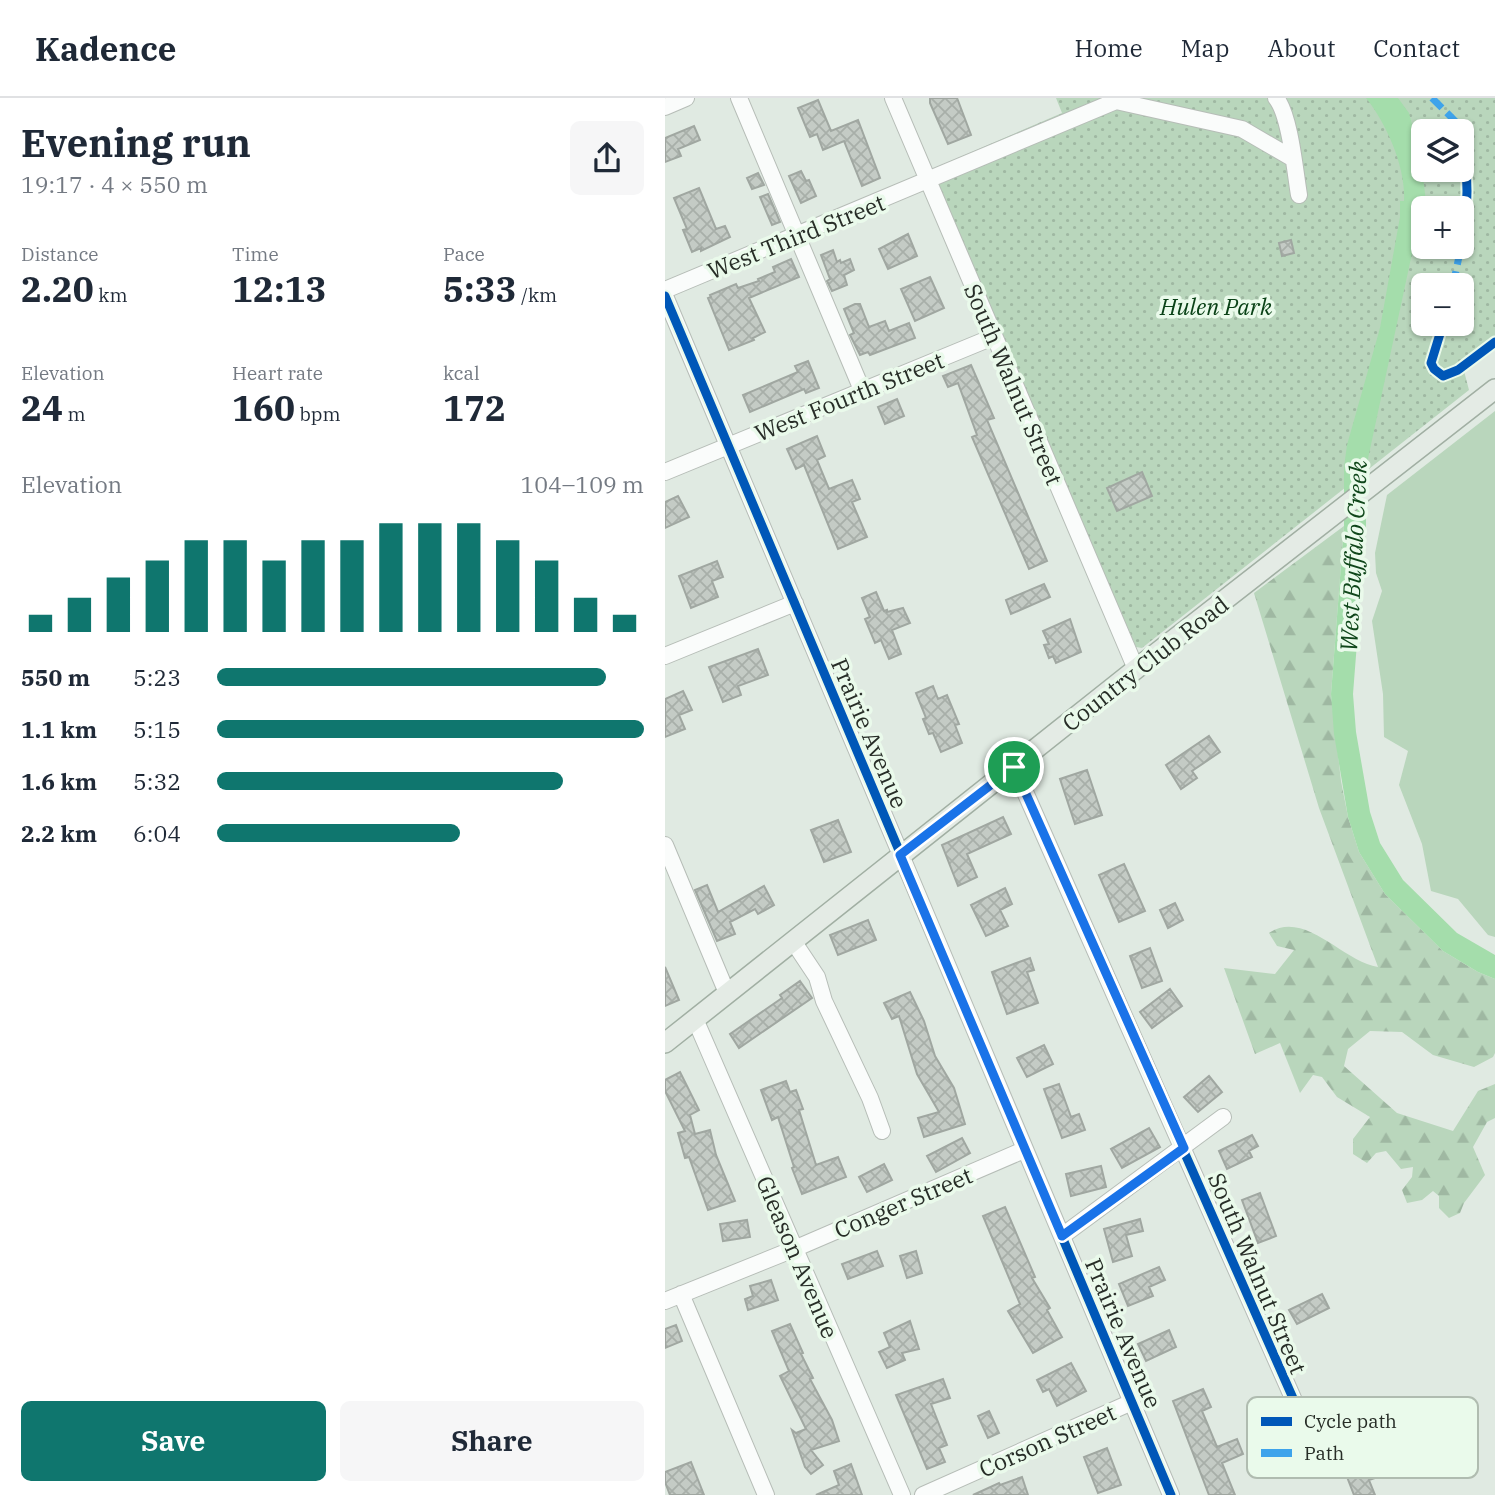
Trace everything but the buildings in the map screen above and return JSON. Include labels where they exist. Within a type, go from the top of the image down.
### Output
[{"type":"main road","name":"Country Club Road","points":[[665,1043],[1136,669],[1495,389]]},
{"type":"street","points":[[665,107],[686,98]]},
{"type":"street","points":[[739,98],[862,390]]},
{"type":"street","name":"South Walnut Street","points":[[893,98],[1136,669]]},
{"type":"street","points":[[1276,98],[1286,124],[1299,195]]},
{"type":"street","points":[[1120,100],[1242,129],[1292,158]]},
{"type":"street","name":"West Third Street","points":[[665,290],[1120,100]]},
{"type":"street","name":"Prairie Avenue","points":[[665,296],[1171,1495]]},
{"type":"street","name":"West Fourth Street","points":[[665,472],[993,337]]},
{"type":"street","points":[[665,656],[795,603]]},
{"type":"street","name":"South Walnut Street","points":[[1014,767],[1291,1397]]},
{"type":"street","points":[[665,845],[727,993]]},
{"type":"street","points":[[793,940],[817,977],[824,1001],[870,1098],[882,1130]]},
{"type":"street","name":"Gleason Avenue","points":[[695,1019],[902,1495]]},
{"type":"street","points":[[1062,1236],[1223,1117]]},
{"type":"street","name":"Conger Street","points":[[665,1301],[1024,1150]]},
{"type":"street","points":[[681,1294],[766,1495]]},
{"type":"street","name":"Corson Street","points":[[923,1495],[1132,1402]]},
{"type":"green space","name":"Hulen Park","points":[[1056,98],[1495,98],[1495,348],[1464,371],[1469,390],[1142,648],[1136,647],[930,170],[1062,113]]},
{"type":"green space","points":[[1495,411],[1495,937],[1488,935],[1458,899],[1431,891],[1422,844],[1399,785],[1408,751],[1384,737],[1383,694],[1372,621],[1382,591],[1376,573],[1375,553],[1387,495]]},
{"type":"green space","points":[[1344,526],[1331,694],[1341,781],[1359,852],[1385,894],[1443,951],[1495,979],[1493,1057],[1474,1067],[1433,1055],[1402,1032],[1370,1031],[1348,1049],[1344,1066],[1397,1113],[1453,1131],[1478,1091],[1495,1084],[1495,1118],[1487,1122],[1473,1147],[1485,1175],[1464,1203],[1460,1213],[1449,1218],[1439,1208],[1439,1196],[1433,1191],[1422,1200],[1407,1203],[1402,1190],[1412,1177],[1413,1167],[1401,1169],[1386,1151],[1376,1153],[1367,1163],[1353,1154],[1353,1139],[1370,1117],[1337,1097],[1322,1077],[1313,1075],[1300,1093],[1280,1043],[1255,1054],[1224,968],[1275,974],[1294,950],[1277,946],[1269,933],[1283,927],[1296,927],[1310,932],[1351,956],[1378,967],[1319,808],[1254,593]]},
{"type":"water","name":"West Buffalo Creek","points":[[1366,98],[1398,98],[1409,113],[1411,182],[1424,182],[1425,196],[1411,196],[1411,258],[1366,468],[1366,527],[1353,694],[1356,732],[1370,812],[1380,843],[1403,880],[1457,933],[1495,955],[1495,979],[1443,951],[1385,894],[1359,852],[1348,817],[1334,734],[1331,694],[1344,526],[1344,467],[1347,445],[1380,328],[1400,217],[1400,201],[1404,201],[1402,175],[1394,147]]},
{"type":"marked path","points":[[1432,98],[1453,119]]},
{"type":"marked path","points":[[1456,273],[1458,259]]},
{"type":"cycle path","points":[[1466,182],[1467,196]]},
{"type":"cycle path","points":[[665,296],[1171,1495]]},
{"type":"cycle path","points":[[1439,336],[1431,363],[1443,376],[1458,370],[1495,342]]},
{"type":"cycle path","points":[[1014,767],[1292,1397]]},
{"type":"route","points":[[1014,767],[1184,1148],[1062,1236],[900,855],[1014,767]]}]
